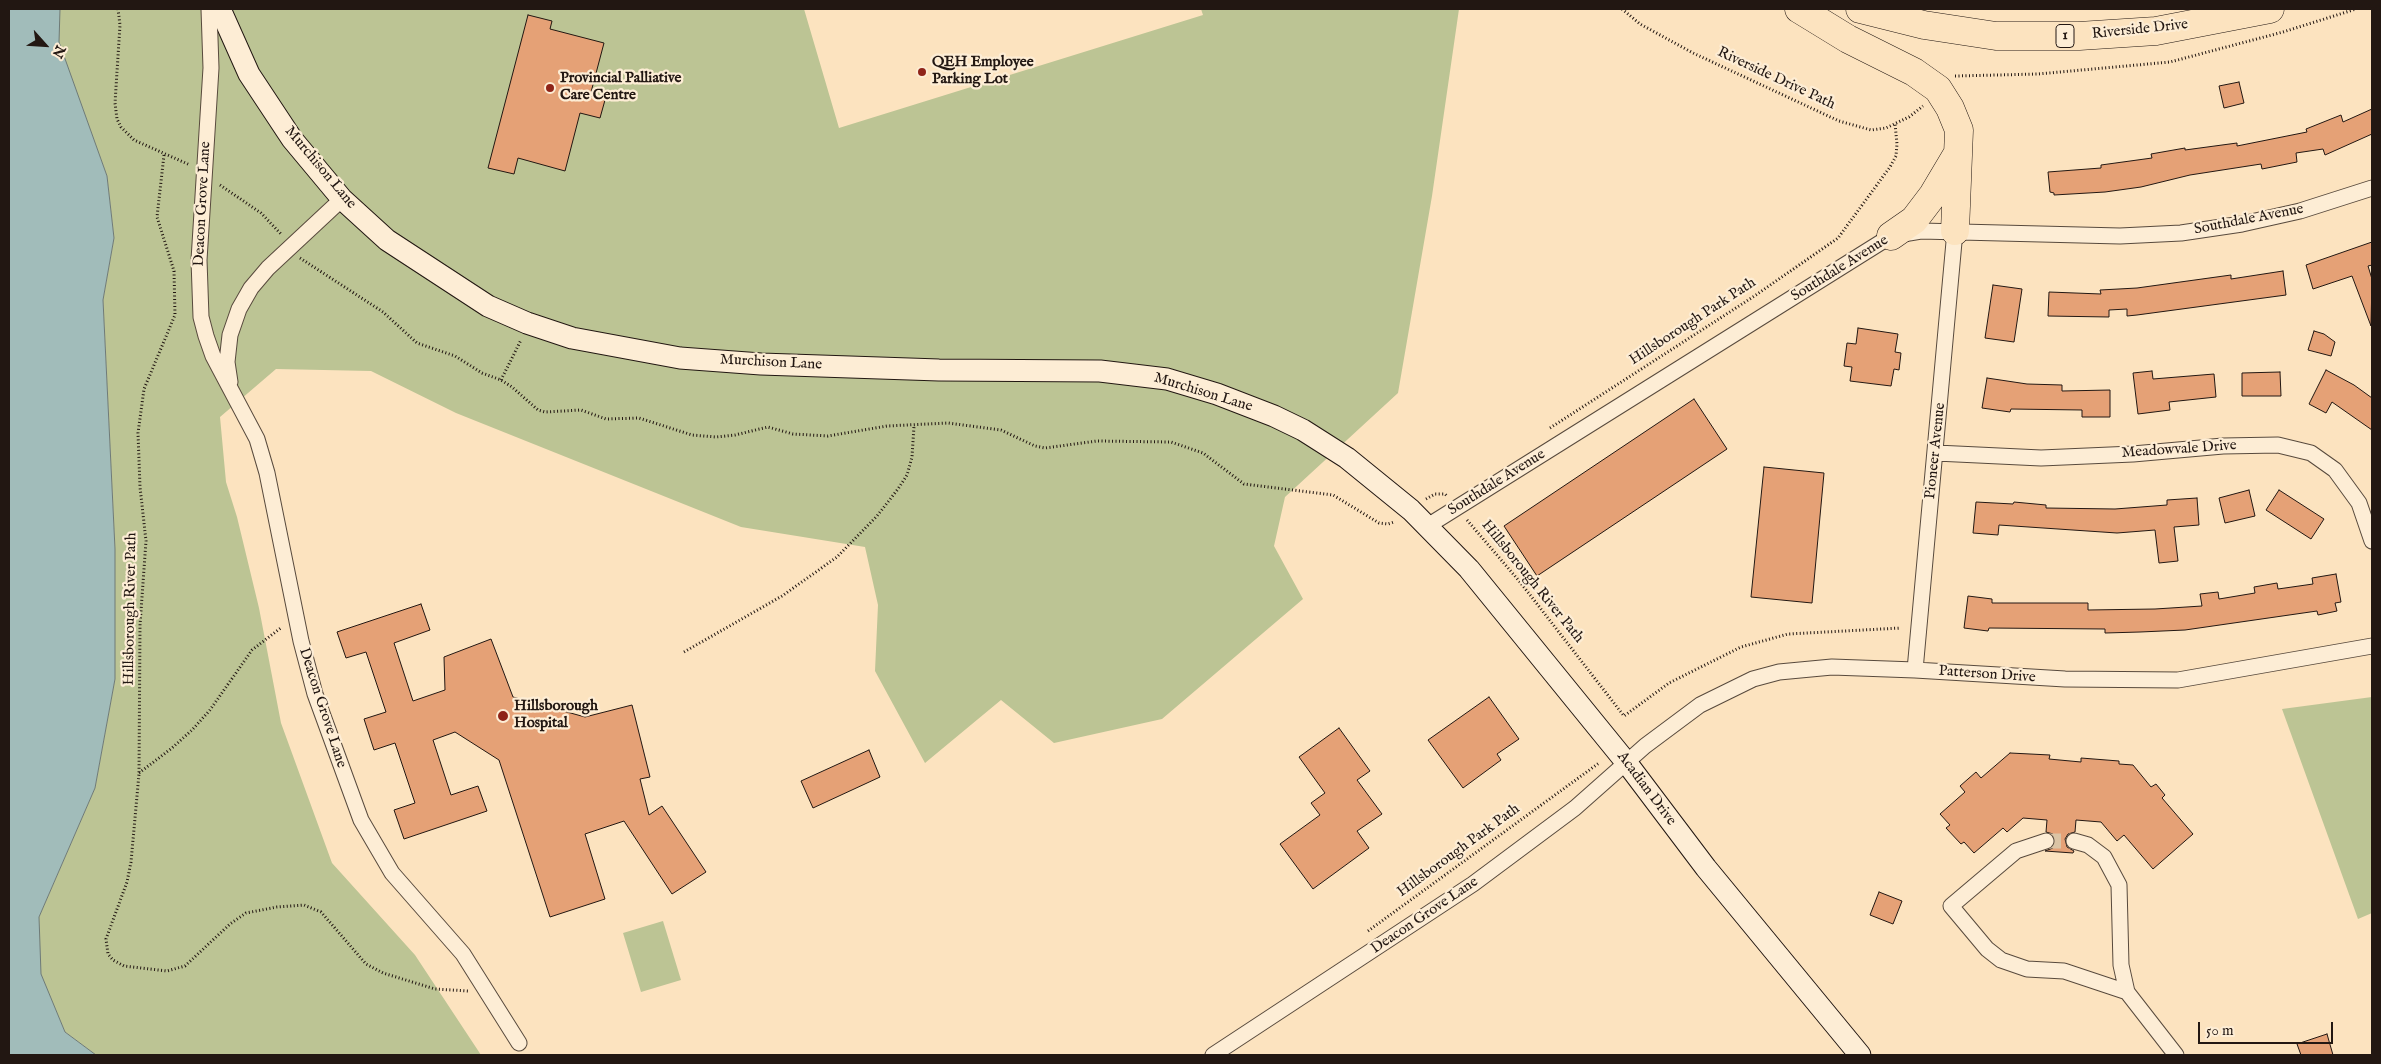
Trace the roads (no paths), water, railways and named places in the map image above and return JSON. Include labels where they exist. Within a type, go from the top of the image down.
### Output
[{"type":"highway","points":[[1799,9],[1848,39],[1914,72],[1938,89],[1950,108],[1959,130],[1960,149],[1955,231]]},
{"type":"highway","name":"Riverside Drive","points":[[1860,9],[1924,25],[1996,36],[2070,36],[2156,31],[2270,9]]},
{"type":"highway","points":[[1891,236],[1914,220],[1933,195],[1960,149]]},
{"type":"street","name":"Deacon Grove Lane","points":[[209,9],[211,68],[199,260],[201,317],[213,356],[257,439],[267,473],[296,616],[315,694],[361,820],[392,873],[463,954],[519,1043]]},
{"type":"street","name":"Murchison Lane","points":[[220,9],[249,74],[292,139],[342,199],[387,240],[488,306],[527,323],[572,338],[680,358],[761,364],[930,370],[1100,370],[1167,379],[1225,397],[1274,416],[1303,430],[1347,458],[1411,510],[1426,527]]},
{"type":"street","name":"Southdale Avenue","points":[[1426,527],[1891,236],[1921,231],[2074,236],[2181,233],[2252,222],[2300,211],[2372,188]]},
{"type":"street","name":"Deacon Grove Lane","points":[[232,393],[227,362],[230,335],[239,309],[251,288],[268,268],[342,199]]},
{"type":"street","name":"Pioneer Avenue","points":[[1916,670],[1955,231]]},
{"type":"street","name":"Meadowvale Drive","points":[[1936,452],[2041,458],[2133,454],[2223,446],[2278,445],[2311,453],[2335,470],[2359,503],[2372,541]]},
{"type":"street","name":"Acadian Drive","points":[[1426,527],[1469,568],[1626,762],[1706,868],[1860,1055]]},
{"type":"street","name":"Patterson Drive","points":[[1626,762],[1700,706],[1753,679],[1804,669],[1916,670],[2066,680],[2178,680],[2372,646]]},
{"type":"street","name":"Deacon Grove Lane","points":[[1213,1055],[1473,884],[1575,808],[1626,762]]},
{"type":"street","points":[[2046,841],[2016,850],[1952,906],[1987,949],[2001,960],[2026,969],[2064,971],[2127,992]]},
{"type":"street","points":[[2074,841],[2088,845],[2104,857],[2119,885],[2122,965],[2127,992],[2176,1055]]},
{"type":"water","points":[[9,9],[60,9],[59,42],[107,176],[114,238],[103,300],[115,549],[115,679],[95,788],[39,917],[41,974],[65,1032],[96,1055],[9,1055]]},
{"type":"tunnel","points":[[2046,841],[2074,841]]},
{"type":"place","name":"QEH Employee Parking Lot","points":[[922,72]]},
{"type":"place","name":"Provincial Palliative Care Centre","points":[[550,88]]},
{"type":"place","name":"Hillsborough Hospital","points":[[503,716]]}]
